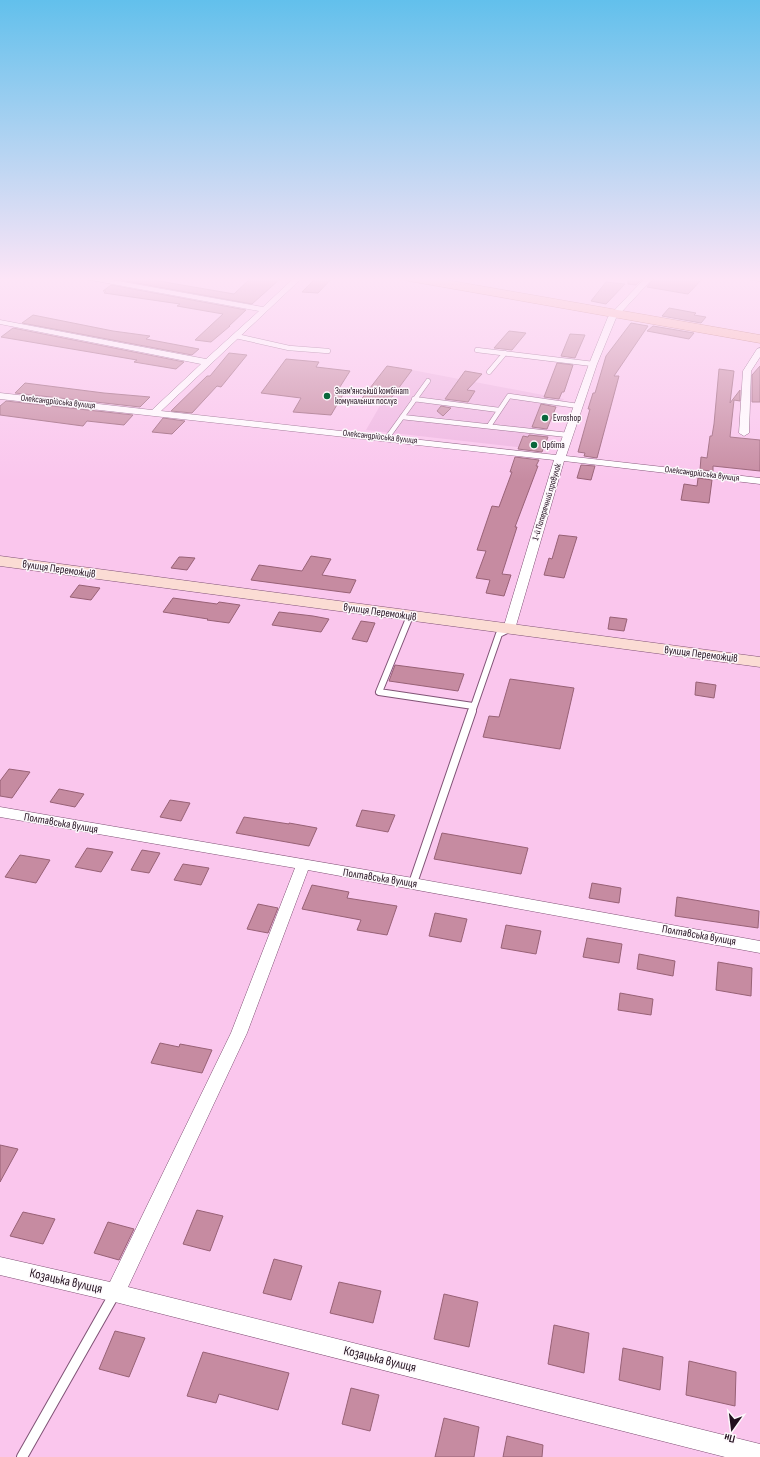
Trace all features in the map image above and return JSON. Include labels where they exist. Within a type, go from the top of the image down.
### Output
[{"type":"street","points":[[118,345],[206,362]]},
{"type":"street","points":[[155,412],[226,345]]},
{"type":"street","name":"1-й Поперечний провулок","points":[[509,629],[560,458],[601,345]]},
{"type":"street","points":[[744,433],[747,371],[760,351]]},
{"type":"street","name":"Олександрійська вулиця","points":[[0,396],[155,412],[760,481]]},
{"type":"street","name":"вулиця Переможців","points":[[0,561],[760,662]]},
{"type":"street","name":"Полтавська вулиця","points":[[0,812],[413,883],[760,947]]},
{"type":"street","points":[[115,1293],[239,1033],[303,865]]},
{"type":"street","name":"Козацька вулиця","points":[[0,1266],[115,1293],[760,1455]]},
{"type":"lane","points":[[276,345],[290,348],[328,351]]},
{"type":"lane","points":[[478,350],[504,354],[542,356],[593,364]]},
{"type":"lane","points":[[489,372],[504,354]]},
{"type":"lane","points":[[387,438],[428,381]]},
{"type":"lane","points":[[489,426],[509,396],[578,406]]},
{"type":"lane","points":[[414,399],[499,410]]},
{"type":"lane","points":[[402,417],[568,435]]},
{"type":"lane","points":[[410,616],[379,692],[473,706]]},
{"type":"lane","points":[[413,883],[499,634],[509,629]]},
{"type":"lane","points":[[22,1457],[115,1293]]},
{"type":"shaded area","points":[[387,366],[564,399],[560,407],[556,408],[547,429],[551,430],[543,450],[366,430],[381,404]]},
{"type":"building","points":[[48,345],[98,345],[184,362],[176,369],[134,362],[137,360]]},
{"type":"building","points":[[139,345],[178,345],[199,349],[192,355]]},
{"type":"building","points":[[497,345],[516,345],[512,350],[494,348]]},
{"type":"building","points":[[566,345],[581,345],[575,358],[561,356]]},
{"type":"building","points":[[614,345],[635,345],[614,376],[619,376],[597,458],[584,456],[585,453],[578,452],[590,409],[588,409],[593,393],[595,393],[606,356]]},
{"type":"building","points":[[229,353],[247,355],[221,387],[217,386],[192,413],[171,411],[207,376],[210,376]]},
{"type":"building","points":[[286,359],[319,362],[316,367],[350,371],[338,390],[345,391],[331,415],[293,412],[301,398],[261,393]]},
{"type":"building","points":[[557,363],[573,365],[564,392],[562,392],[559,399],[544,397]]},
{"type":"building","points":[[387,366],[412,370],[386,405],[360,401]]},
{"type":"building","points":[[760,366],[760,402],[752,402],[752,375]]},
{"type":"building","points":[[719,369],[734,371],[730,403],[740,390],[740,401],[734,400],[730,437],[760,440],[760,471],[713,466],[713,471],[700,470],[701,457],[707,458],[710,436],[712,436]]},
{"type":"building","points":[[465,371],[482,374],[467,390],[475,391],[468,402],[445,399]]},
{"type":"building","points":[[25,383],[150,397],[140,407],[15,393]]},
{"type":"building","points":[[6,401],[133,415],[124,425],[87,421],[83,426],[0,415],[0,406]]},
{"type":"building","points":[[541,404],[556,407],[547,429],[532,427]]},
{"type":"building","points":[[441,406],[451,408],[443,416],[437,411]]},
{"type":"building","points":[[163,418],[185,421],[172,434],[152,432]]},
{"type":"building","points":[[529,435],[548,437],[542,452],[518,449],[523,436],[528,437]]},
{"type":"building","points":[[515,457],[539,460],[515,527],[517,527],[502,574],[511,575],[504,596],[486,593],[490,580],[476,578],[486,551],[477,550],[492,506],[499,507],[512,472],[510,472]]},
{"type":"building","points":[[581,465],[595,466],[591,480],[577,478]]},
{"type":"building","points":[[698,478],[712,480],[709,503],[681,500],[684,484],[697,486]]},
{"type":"building","points":[[559,535],[577,537],[564,578],[544,575],[549,558],[552,559]]},
{"type":"building","points":[[311,556],[331,559],[322,575],[356,580],[350,593],[251,580],[259,565],[302,571]]},
{"type":"building","points":[[179,557],[195,558],[187,570],[171,568]]},
{"type":"building","points":[[79,585],[100,588],[91,600],[70,597]]},
{"type":"building","points":[[173,598],[217,604],[219,602],[240,605],[229,623],[163,612]]},
{"type":"building","points":[[279,612],[329,619],[321,632],[272,625]]},
{"type":"building","points":[[610,617],[627,619],[624,631],[608,629]]},
{"type":"building","points":[[361,621],[375,623],[367,642],[352,639]]},
{"type":"building","points":[[395,665],[464,674],[458,691],[389,681]]},
{"type":"building","points":[[510,679],[574,688],[560,749],[483,737],[489,716],[499,717]]},
{"type":"building","points":[[696,682],[716,685],[714,698],[695,695]]},
{"type":"building","points":[[9,769],[30,772],[12,798],[0,796],[0,781]]},
{"type":"building","points":[[59,789],[84,794],[75,807],[50,802]]},
{"type":"building","points":[[170,800],[190,803],[181,821],[160,817]]},
{"type":"building","points":[[362,810],[395,815],[388,832],[356,826]]},
{"type":"building","points":[[244,817],[317,828],[309,846],[236,833]]},
{"type":"building","points":[[442,833],[528,848],[521,874],[434,859]]},
{"type":"building","points":[[87,848],[113,852],[101,872],[75,867]]},
{"type":"building","points":[[142,850],[160,853],[149,873],[131,870]]},
{"type":"building","points":[[20,855],[50,860],[36,883],[5,877]]},
{"type":"building","points":[[183,864],[209,868],[201,885],[174,880]]},
{"type":"building","points":[[592,883],[621,888],[619,903],[589,898]]},
{"type":"building","points":[[312,885],[349,892],[347,898],[397,906],[387,935],[357,930],[361,920],[302,909]]},
{"type":"building","points":[[677,897],[759,911],[758,928],[675,916]]},
{"type":"building","points":[[258,904],[278,908],[268,933],[247,929]]},
{"type":"building","points":[[435,913],[467,919],[461,942],[429,936]]},
{"type":"building","points":[[506,925],[541,931],[536,954],[501,948]]},
{"type":"building","points":[[587,938],[622,944],[619,963],[583,957]]},
{"type":"building","points":[[639,954],[675,961],[673,976],[637,969]]},
{"type":"building","points":[[718,962],[752,968],[751,996],[716,990]]},
{"type":"building","points":[[620,993],[653,999],[651,1015],[618,1010]]},
{"type":"building","points":[[160,1043],[179,1047],[180,1044],[212,1050],[202,1073],[151,1063]]},
{"type":"building","points":[[0,1145],[18,1149],[0,1182]]},
{"type":"building","points":[[197,1210],[223,1216],[210,1251],[183,1244]]},
{"type":"building","points":[[23,1212],[55,1219],[43,1244],[10,1236]]},
{"type":"building","points":[[108,1222],[134,1229],[119,1260],[94,1253]]},
{"type":"building","points":[[274,1259],[302,1266],[291,1300],[263,1293]]},
{"type":"building","points":[[339,1282],[381,1291],[373,1323],[330,1313]]},
{"type":"building","points":[[444,1294],[478,1302],[469,1347],[434,1339]]},
{"type":"building","points":[[554,1325],[589,1333],[584,1373],[548,1364]]},
{"type":"building","points":[[115,1331],[145,1338],[129,1377],[99,1369]]},
{"type":"building","points":[[623,1348],[663,1357],[660,1390],[619,1380]]},
{"type":"building","points":[[203,1352],[289,1373],[278,1410],[219,1394],[216,1403],[187,1396]]},
{"type":"building","points":[[689,1361],[736,1372],[735,1406],[686,1395]]},
{"type":"building","points":[[351,1388],[379,1395],[370,1431],[342,1424]]},
{"type":"building","points":[[444,1418],[479,1427],[474,1457],[435,1457]]},
{"type":"building","points":[[507,1436],[543,1445],[542,1457],[503,1457]]},
{"type":"place","name":"Знам'янський комбінат комунальних послуг","points":[[327,396]]},
{"type":"place","name":"Evroshop","points":[[545,418]]},
{"type":"place","name":"Орбіта","points":[[534,445]]}]
